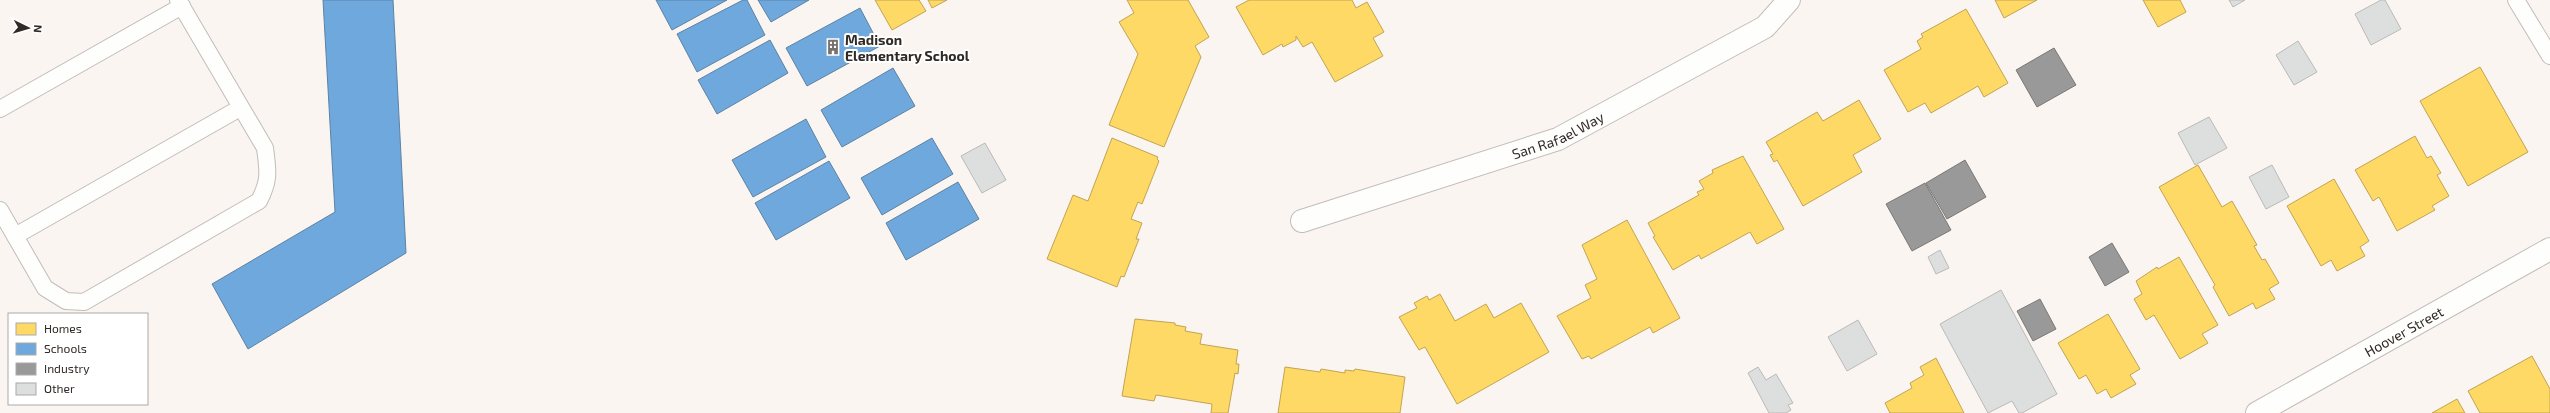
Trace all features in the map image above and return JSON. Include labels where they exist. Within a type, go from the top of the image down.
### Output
[{"type":"street","name":"San Rafael Way","points":[[1302,221],[1558,139],[1764,27],[1789,0]]},
{"type":"street","name":"Hoover Street","points":[[2257,413],[2550,248]]},
{"type":"lane","points":[[2516,0],[2550,56]]},
{"type":"lane","points":[[0,109],[180,3],[241,111],[265,148],[268,169],[267,185],[259,201],[84,302],[66,301],[45,288],[0,210]]},
{"type":"lane","points":[[15,236],[241,111]]},
{"type":"building: Homes","points":[[875,0],[919,0],[926,11],[892,30]]},
{"type":"building: Homes","points":[[928,0],[947,0],[932,8]]},
{"type":"building: Homes","points":[[1127,0],[1188,0],[1209,37],[1195,46],[1201,57],[1164,147],[1109,125],[1138,54],[1119,22],[1134,13]]},
{"type":"building: Homes","points":[[1249,0],[1352,0],[1356,8],[1367,2],[1384,32],[1373,38],[1383,56],[1335,82],[1312,42],[1303,47],[1296,36],[1296,40],[1283,47],[1282,44],[1263,55],[1236,7]]},
{"type":"building: Homes","points":[[1995,0],[2037,0],[2004,18]]},
{"type":"building: Homes","points":[[2143,0],[2180,0],[2186,12],[2158,27]]},
{"type":"building: Homes","points":[[1966,9],[2008,83],[1984,97],[1978,86],[1931,113],[1925,103],[1908,112],[1884,70],[1921,49],[1917,41],[1923,37],[1921,34]]},
{"type":"building: Homes","points":[[2480,67],[2528,152],[2468,186],[2420,101]]},
{"type":"building: Homes","points":[[1859,100],[1881,139],[1853,155],[1862,172],[1803,206],[1777,160],[1774,162],[1770,155],[1773,154],[1766,142],[1817,112],[1823,121]]},
{"type":"building: Homes","points":[[2415,136],[2427,158],[2431,156],[2441,173],[2437,175],[2449,196],[2432,206],[2435,210],[2397,231],[2379,197],[2373,201],[2355,170]]},
{"type":"building: Homes","points":[[1112,138],[1158,157],[1157,159],[1159,161],[1142,204],[1138,202],[1131,219],[1142,223],[1136,239],[1139,239],[1124,277],[1121,276],[1117,287],[1047,259],[1073,195],[1088,201]]},
{"type":"building: Homes","points":[[1743,156],[1784,229],[1757,244],[1750,232],[1701,259],[1699,255],[1673,270],[1653,237],[1655,236],[1648,223],[1699,195],[1697,192],[1704,189],[1699,181],[1713,173],[1712,170]]},
{"type":"building: Homes","points":[[2198,165],[2222,207],[2232,201],[2257,245],[2254,246],[2262,260],[2265,259],[2279,283],[2269,289],[2275,299],[2256,309],[2253,303],[2229,316],[2213,287],[2215,285],[2159,187]]},
{"type":"building: Homes","points":[[2334,179],[2369,241],[2360,247],[2365,256],[2337,271],[2331,260],[2321,266],[2287,206]]},
{"type":"building: Homes","points":[[1627,220],[1680,318],[1653,333],[1650,327],[1591,359],[1589,356],[1582,359],[1557,316],[1591,298],[1585,285],[1597,279],[1582,245]]},
{"type":"building: Homes","points":[[2179,257],[2218,325],[2202,334],[2208,343],[2180,359],[2154,315],[2146,320],[2134,299],[2142,294],[2136,281],[2157,267],[2158,269]]},
{"type":"building: Homes","points":[[1440,294],[1455,321],[1486,304],[1494,318],[1521,303],[1549,352],[1457,404],[1425,347],[1419,350],[1399,317],[1417,308],[1414,303],[1427,296],[1429,300]]},
{"type":"building: Homes","points":[[2108,314],[2140,369],[2130,375],[2136,384],[2111,398],[2106,389],[2097,394],[2086,375],[2079,379],[2058,343]]},
{"type":"building: Homes","points":[[1135,319],[1175,323],[1175,325],[1186,327],[1185,331],[1202,334],[1200,344],[1238,350],[1236,364],[1239,364],[1238,374],[1235,373],[1228,413],[1211,413],[1212,404],[1156,395],[1154,401],[1122,396]]},
{"type":"building: Homes","points":[[2532,356],[2550,389],[2550,413],[2480,413],[2468,391]]},
{"type":"building: Homes","points":[[1936,358],[1964,413],[1890,413],[1885,403],[1912,388],[1910,383],[1924,375],[1920,367]]},
{"type":"building: Homes","points":[[1285,367],[1320,372],[1321,369],[1345,373],[1345,370],[1354,371],[1355,369],[1405,377],[1400,413],[1278,413]]},
{"type":"building: Homes","points":[[2457,399],[2465,413],[2432,413]]},
{"type":"building: Schools","points":[[323,0],[393,0],[406,253],[248,349],[212,284],[335,212]]},
{"type":"building: Schools","points":[[656,0],[727,0],[672,30]]},
{"type":"building: Schools","points":[[743,0],[747,0],[765,35],[697,72],[677,34]]},
{"type":"building: Schools","points":[[758,0],[809,0],[771,22]]},
{"type":"building: Schools","name":"Madison Elementary School","points":[[860,8],[880,46],[807,86],[786,48]]},
{"type":"building: Schools","points":[[770,40],[788,73],[717,114],[698,80]]},
{"type":"building: Schools","name":"Madison Elementary School","points":[[893,68],[915,106],[842,147],[821,110]]},
{"type":"building: Schools","points":[[806,119],[826,157],[753,197],[732,160]]},
{"type":"building: Schools","points":[[932,138],[953,174],[882,215],[861,178]]},
{"type":"building: Schools","points":[[829,161],[850,198],[776,240],[755,203]]},
{"type":"building: Schools","points":[[958,182],[979,219],[906,260],[886,223]]},
{"type":"building: Industry","points":[[2054,48],[2076,85],[2037,107],[2016,70]]},
{"type":"building: Industry","points":[[1965,160],[1986,197],[1947,219],[1926,183]]},
{"type":"building: Industry","points":[[1925,183],[1951,230],[1912,251],[1886,204]]},
{"type":"building: Industry","points":[[2112,243],[2129,272],[2105,286],[2089,257]]},
{"type":"building: Industry","points":[[2040,299],[2056,329],[2033,341],[2017,311]]},
{"type":"building: Other","points":[[2229,0],[2245,0],[2233,7]]},
{"type":"building: Other","points":[[2381,0],[2385,0],[2401,29],[2371,45],[2355,14]]},
{"type":"building: Other","points":[[2298,41],[2317,72],[2294,85],[2276,55]]},
{"type":"building: Other","points":[[2209,117],[2227,148],[2195,165],[2178,133]]},
{"type":"building: Other","points":[[985,143],[1006,180],[982,193],[961,156]]},
{"type":"building: Other","points":[[2272,165],[2289,197],[2266,209],[2249,177]]},
{"type":"building: Other","points":[[1940,250],[1949,268],[1936,274],[1928,257]]},
{"type":"building: Other","points":[[2001,290],[2057,394],[2022,413],[2019,413],[2012,401],[1988,413],[1940,324]]},
{"type":"building: Other","points":[[1858,320],[1877,354],[1847,371],[1828,337]]},
{"type":"building: Other","points":[[1758,367],[1766,380],[1776,374],[1793,403],[1788,405],[1791,410],[1786,413],[1769,413],[1748,373]]},
{"type":"place","name":"Madison Elementary School","points":[[833,47]]}]
